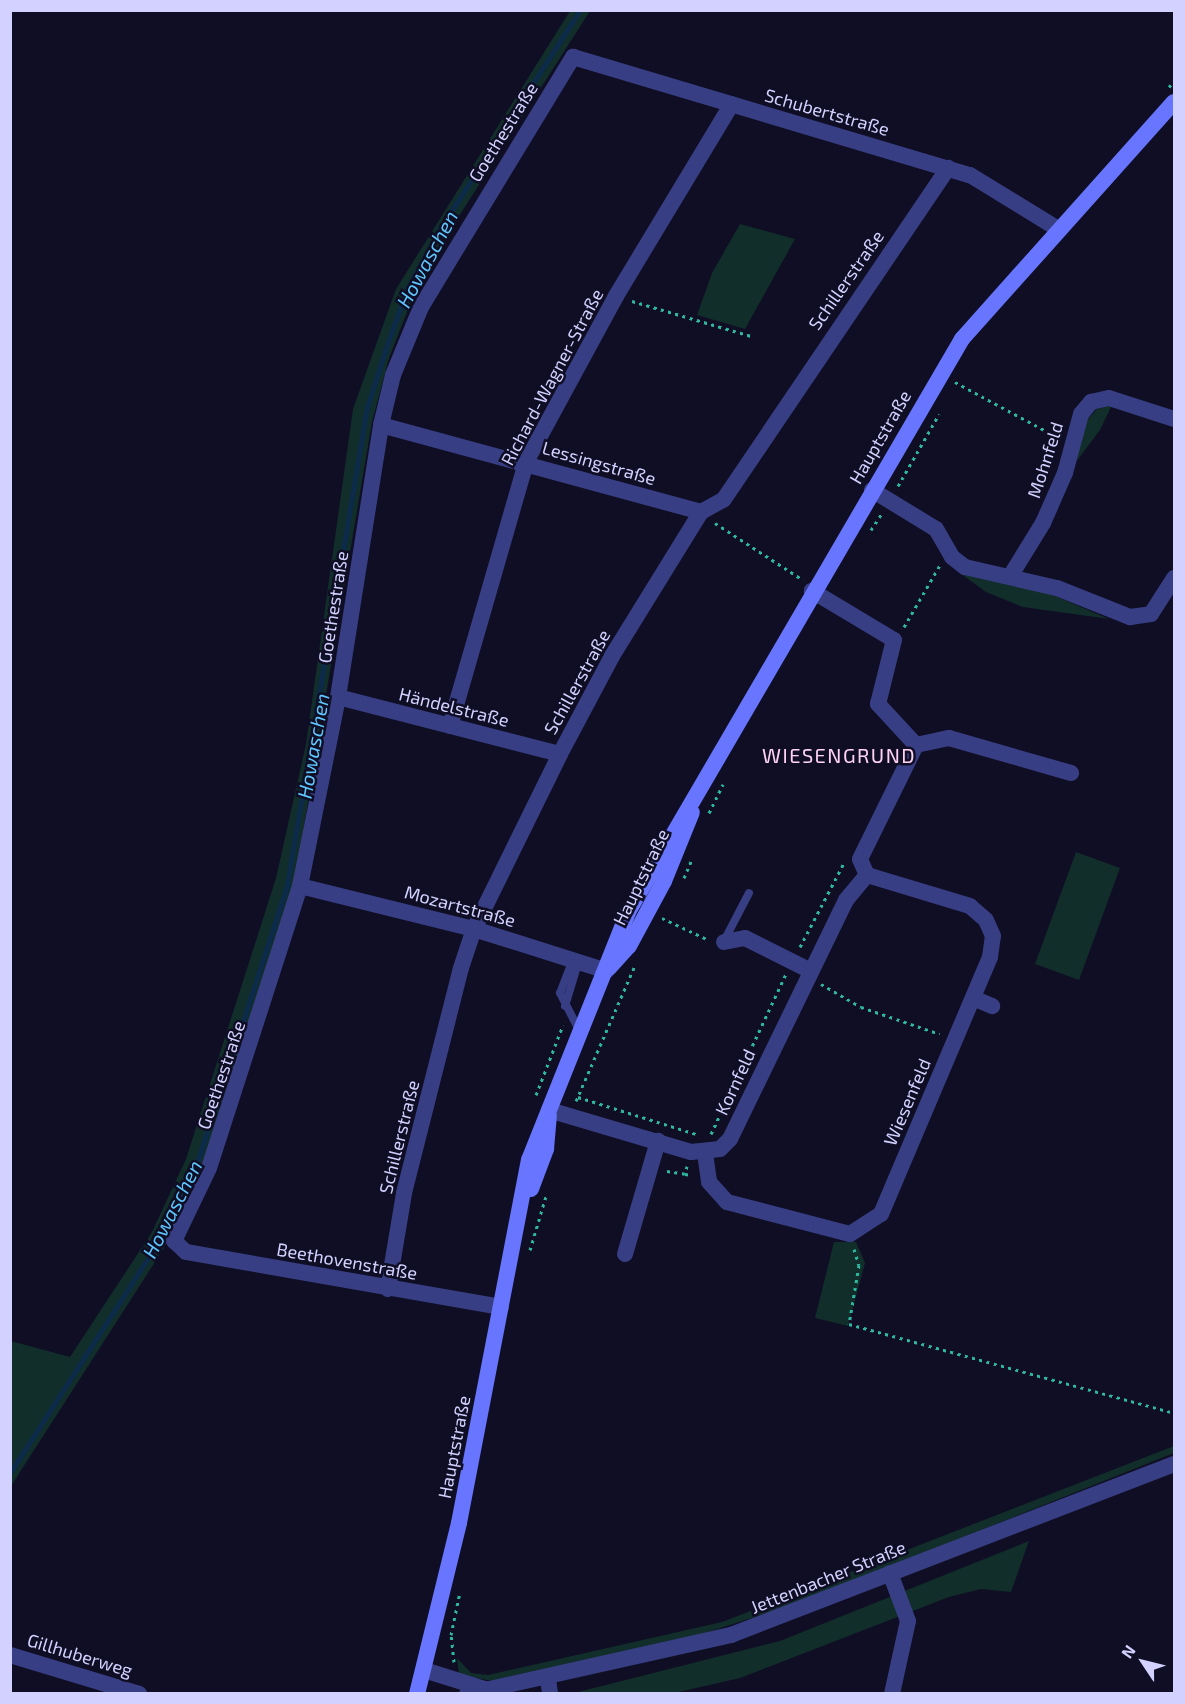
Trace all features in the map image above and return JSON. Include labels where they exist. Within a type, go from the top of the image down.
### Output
[{"type":"main road","name":"Hauptstraße","points":[[417,1694],[524,1206],[546,1149],[549,1110],[579,1030],[607,971],[628,912],[698,794],[813,589],[962,339],[1174,102]]},
{"type":"street","name":"Schubertstraße","points":[[573,57],[948,168],[991,185],[1058,229]]},
{"type":"street","name":"Goethestraße","points":[[186,1252],[174,1241],[209,1168],[300,886],[338,697],[381,425],[393,375],[421,307],[573,57]]},
{"type":"street","name":"Richard-Wagner-Straße","points":[[450,726],[526,462],[616,296],[732,104]]},
{"type":"street","name":"Schillerstraße","points":[[388,1288],[404,1193],[474,929],[560,754],[618,646],[704,512],[724,500],[948,168]]},
{"type":"street","name":"Mohnfeld","points":[[1011,575],[1047,514],[1081,414],[1099,399],[1174,419]]},
{"type":"street","name":"Lessingstraße","points":[[381,425],[526,462],[704,512]]},
{"type":"street","points":[[872,490],[936,529],[949,551],[964,567],[1011,575],[1138,619],[1158,607],[1174,578]]},
{"type":"street","points":[[813,589],[894,640],[878,704],[916,745]]},
{"type":"street","name":"Händelstraße","points":[[338,697],[560,754]]},
{"type":"street","points":[[916,745],[949,738],[1071,773]]},
{"type":"street","points":[[867,875],[860,860],[916,745]]},
{"type":"street","name":"Kornfeld","points":[[698,1153],[730,1139],[807,973],[846,900],[867,875]]},
{"type":"street","name":"Wiesenfeld","points":[[850,1234],[881,1214],[993,946],[979,911],[867,875]]},
{"type":"street","name":"Mozartstraße","points":[[300,886],[474,929],[579,959],[607,971]]},
{"type":"street","points":[[724,942],[744,938],[807,973]]},
{"type":"street","points":[[973,998],[992,1005]]},
{"type":"street","points":[[549,1110],[698,1153],[709,1182],[727,1202],[850,1234]]},
{"type":"street","points":[[625,1254],[658,1141]]},
{"type":"street","name":"Beethovenstraße","points":[[186,1252],[501,1307]]},
{"type":"street","name":"Jettenbacher Straße","points":[[467,1694],[485,1689],[549,1686],[731,1635],[1174,1464]]},
{"type":"street","points":[[890,1573],[908,1622],[892,1694]]},
{"type":"street","name":"Gillhuberweg","points":[[10,1655],[139,1694]]},
{"type":"street","name":"Jettenbacher Straße","points":[[424,1670],[485,1689]]},
{"type":"lane","points":[[724,942],[749,893]]},
{"type":"lane","points":[[579,959],[567,963],[560,993],[579,1030]]},
{"type":"path","points":[[616,296],[751,336]]},
{"type":"path","points":[[950,392],[961,373]]},
{"type":"path","points":[[955,382],[1018,420],[1072,443]]},
{"type":"path","points":[[866,538],[945,402]]},
{"type":"path","points":[[704,512],[813,589]]},
{"type":"path","points":[[894,640],[949,551]]},
{"type":"path","points":[[705,822],[729,773]]},
{"type":"path","points":[[679,887],[694,855]]},
{"type":"path","points":[[657,927],[667,909]]},
{"type":"path","points":[[662,918],[703,939],[724,942]]},
{"type":"path","points":[[570,1117],[604,1030],[640,957]]},
{"type":"path","points":[[807,973],[861,1007],[955,1040]]},
{"type":"path","points":[[698,1134],[698,1153],[685,1174],[704,1178]]},
{"type":"path","points":[[527,1259],[550,1185]]},
{"type":"path","points":[[850,1234],[860,1265],[849,1324],[1174,1413]]},
{"type":"path","points":[[453,1678],[451,1635],[462,1584]]},
{"type":"green space","points":[[570,11],[590,11],[422,274],[389,358],[372,422],[294,885],[201,1172],[164,1248],[11,1486],[11,1341],[70,1357],[152,1232],[186,1159],[276,878],[306,744],[353,409],[396,289]]},
{"type":"green space","points":[[740,224],[795,239],[745,329],[697,315],[712,273]]},
{"type":"green space","points":[[1112,405],[1100,430],[1076,462],[1086,421],[1097,409]]},
{"type":"green space","points":[[957,571],[1034,587],[1109,619],[1023,607],[986,592]]},
{"type":"green space","points":[[1076,852],[1120,868],[1079,980],[1035,964]]},
{"type":"green space","points":[[834,1242],[856,1242],[865,1263],[848,1326],[815,1318]]},
{"type":"green space","points":[[1174,1446],[1174,1453],[801,1602],[705,1633],[493,1681],[459,1675],[457,1658],[471,1673],[488,1675],[722,1622]]},
{"type":"green space","points":[[1029,1541],[1011,1592],[981,1589],[949,1597],[740,1678],[674,1693],[570,1694],[780,1641]]},
{"type":"waterway","name":"Howaschen","points":[[10,1473],[160,1239],[194,1172],[287,885],[367,408],[385,351],[407,289],[438,232],[580,10]]},
{"type":"district","name":"WIESENGRUND","points":[[839,755]]}]
